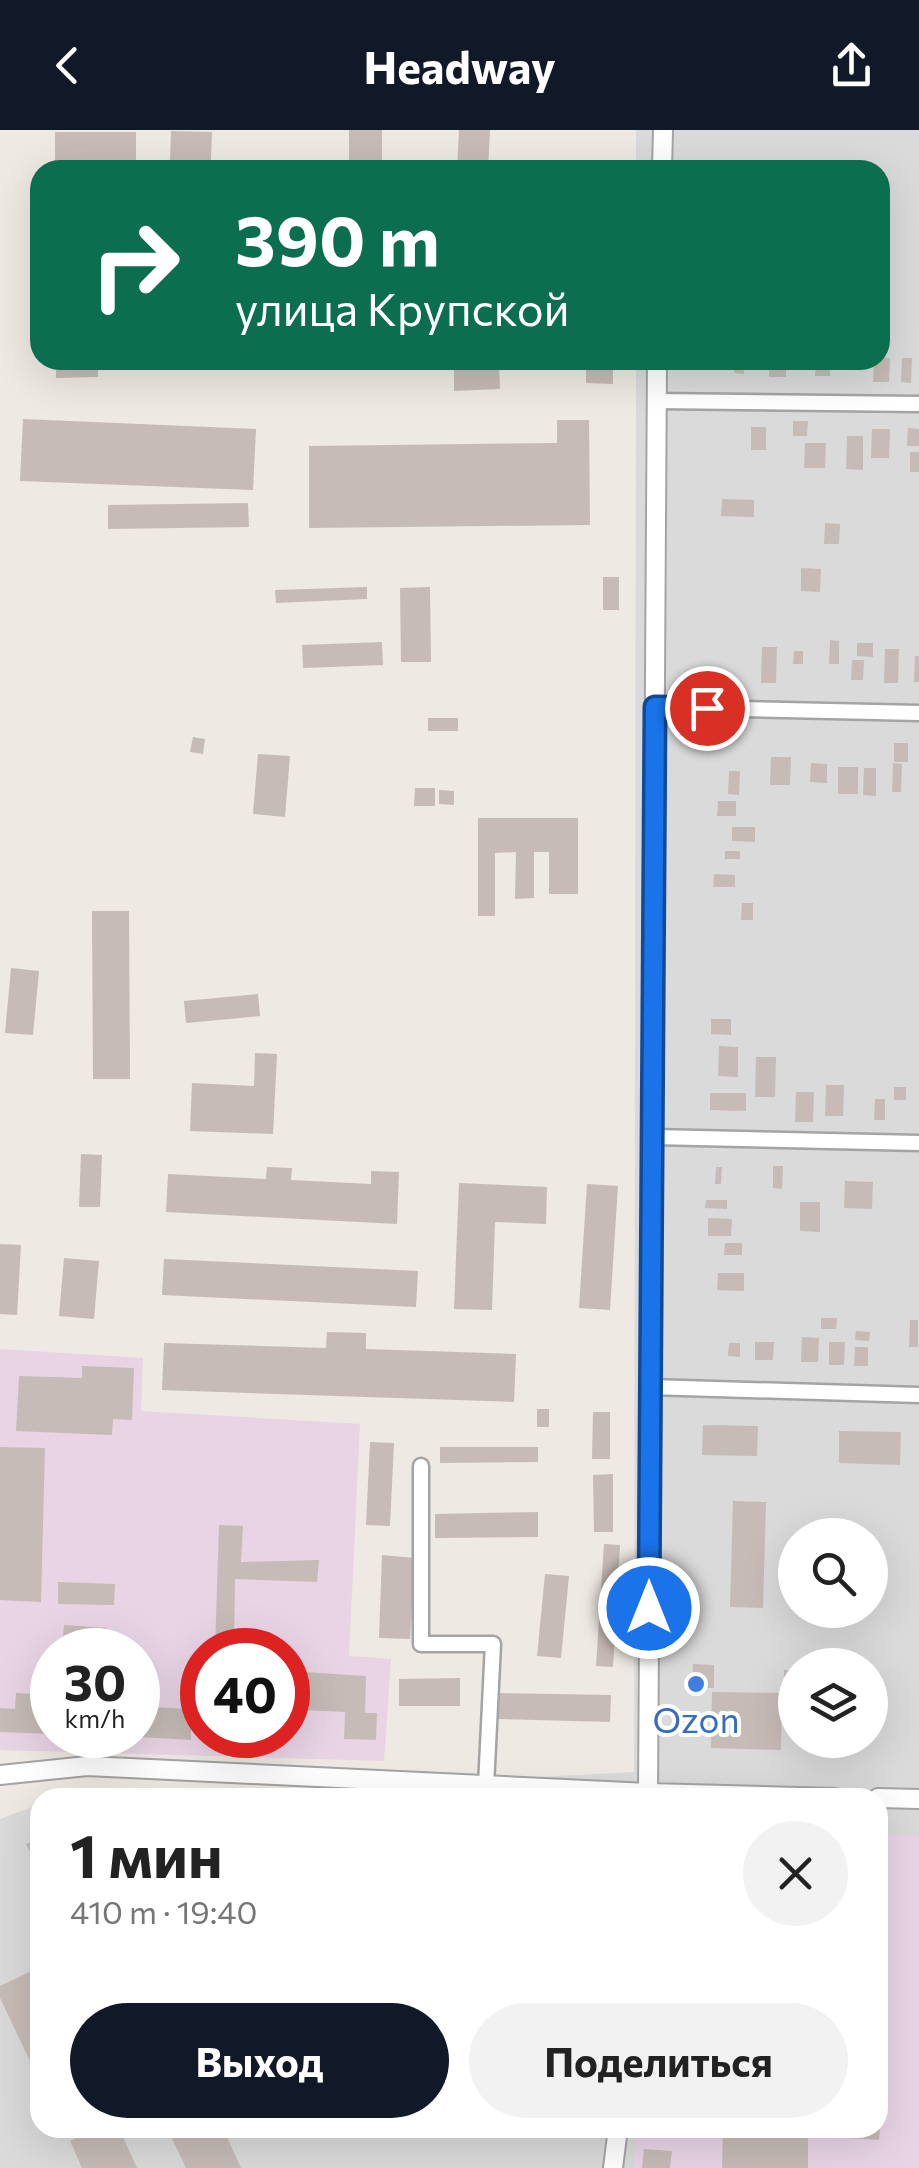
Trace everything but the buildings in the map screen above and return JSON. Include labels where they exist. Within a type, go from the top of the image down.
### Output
[{"type":"street","points":[[662,160],[663,130]]},
{"type":"street","points":[[648,1788],[657,370]]},
{"type":"street","points":[[656,401],[919,404]]},
{"type":"street","points":[[655,707],[919,713]]},
{"type":"street","points":[[653,1137],[919,1143]]},
{"type":"street","points":[[650,1386],[919,1394]]},
{"type":"street","points":[[421,1466],[421,1644],[493,1644],[486,1786]]},
{"type":"street","points":[[0,1774],[87,1766],[518,1788]]},
{"type":"street","points":[[888,1798],[919,1799]]},
{"type":"street","points":[[613,2168],[617,2138]]},
{"type":"shaded area","points":[[636,130],[919,130],[919,2168],[0,2168],[0,1819],[30,1808],[30,2138],[888,2138],[888,1788],[332,1788],[634,1772],[636,370],[890,370],[890,160],[636,160]]},
{"type":"shaded area","points":[[0,1349],[143,1358],[141,1411],[360,1424],[349,1656],[391,1659],[384,1761],[279,1758],[310,1758],[310,1628],[180,1628],[180,1755],[160,1755],[160,1628],[30,1628],[30,1751],[0,1750]]},
{"type":"shaded area","points":[[888,1834],[919,1835],[919,2168],[633,2168],[636,2138],[888,2138]]},
{"type":"place","name":"Ozon","points":[[696,1684]]},
{"type":"route","points":[[649,1608],[655,707],[707,708]]}]
